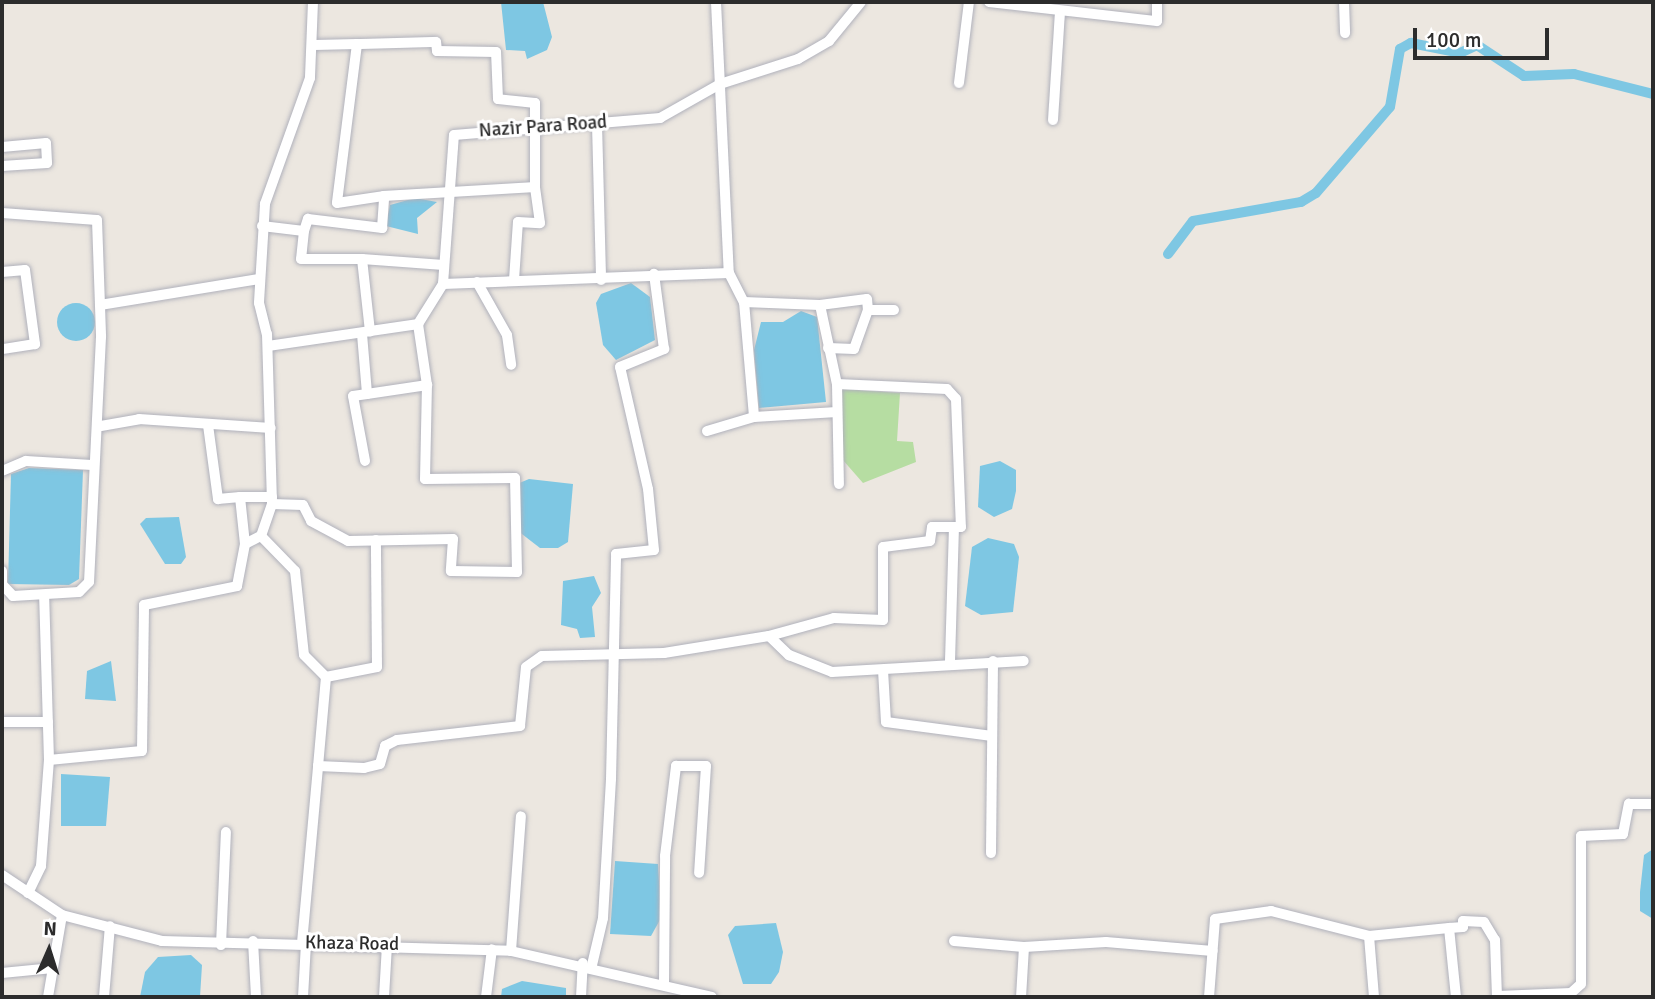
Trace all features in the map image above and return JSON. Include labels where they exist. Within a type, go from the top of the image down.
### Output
[{"type":"street","points":[[244,544],[261,536],[272,500],[268,346],[259,279],[262,226],[310,78],[314,45],[313,2]]},
{"type":"street","points":[[716,2],[729,272],[744,302],[754,416]]},
{"type":"street","name":"Nazir Para Road","points":[[443,284],[454,135],[534,125],[597,124],[660,118],[720,84],[798,59],[829,41],[860,2]]},
{"type":"street","points":[[959,83],[970,2]]},
{"type":"street","points":[[989,2],[1060,13],[1157,21],[1157,2]]},
{"type":"street","points":[[1344,2],[1345,33]]},
{"type":"street","points":[[1053,120],[1060,13]]},
{"type":"street","points":[[314,45],[436,42],[436,51],[496,52],[498,99],[535,103],[536,187],[540,223],[518,222],[514,280]]},
{"type":"street","points":[[357,44],[337,203],[450,190],[536,187]]},
{"type":"street","points":[[597,124],[601,279]]},
{"type":"street","points":[[2,148],[46,143],[47,163],[2,166]]},
{"type":"street","points":[[384,196],[382,228],[308,219],[301,259],[362,259],[443,265]]},
{"type":"street","points":[[2,213],[97,220],[102,426],[92,465],[89,582],[79,592],[13,596],[2,584],[2,571]]},
{"type":"street","points":[[262,226],[304,230]]},
{"type":"street","points":[[362,259],[367,394]]},
{"type":"street","points":[[2,272],[25,270],[35,344],[2,349]]},
{"type":"street","points":[[208,425],[218,499],[240,497],[303,505],[311,521],[339,539],[453,539],[451,571],[517,572],[515,478],[425,479],[427,385],[418,324],[443,284],[729,272]]},
{"type":"street","points":[[581,997],[587,964],[603,918],[615,655],[616,554],[654,550],[648,489],[620,367],[664,349],[654,274]]},
{"type":"street","points":[[100,305],[259,279]]},
{"type":"street","points":[[477,282],[506,335],[510,365]]},
{"type":"street","points":[[744,302],[820,305],[867,299],[868,310],[854,349],[828,348]]},
{"type":"street","points":[[820,305],[837,384],[839,484]]},
{"type":"street","points":[[868,310],[894,310]]},
{"type":"street","points":[[268,346],[418,324]]},
{"type":"street","points":[[318,766],[365,768],[380,764],[385,746],[397,740],[520,726],[526,667],[542,656],[615,655],[769,636],[834,618],[883,620],[883,547],[930,541],[932,527],[961,527],[956,399],[947,389],[837,384]]},
{"type":"street","points":[[365,461],[353,396],[427,385]]},
{"type":"street","points":[[707,430],[754,416],[837,412]]},
{"type":"street","points":[[102,426],[127,425],[128,419],[271,428]]},
{"type":"street","points":[[2,471],[26,461],[92,465]]},
{"type":"street","points":[[49,760],[142,751],[144,605],[237,586],[244,544],[240,497]]},
{"type":"street","points":[[950,661],[954,527]]},
{"type":"street","points":[[261,536],[295,571],[304,655],[326,677]]},
{"type":"street","points":[[326,677],[377,667],[376,540]]},
{"type":"street","points":[[29,893],[41,866],[49,760],[44,596]]},
{"type":"street","points":[[769,636],[789,654],[832,672],[938,668],[950,661],[1024,661]]},
{"type":"street","points":[[991,853],[993,661]]},
{"type":"street","points":[[883,670],[886,722],[992,736]]},
{"type":"street","points":[[303,997],[304,943],[326,677]]},
{"type":"street","points":[[2,722],[48,722]]},
{"type":"street","points":[[664,984],[664,856],[676,765],[706,766],[699,873]]},
{"type":"street","points":[[1209,997],[1215,919],[1242,913],[1271,911],[1369,936],[1484,922],[1500,956],[1497,997],[1571,995],[1581,984],[1585,949],[1581,836],[1623,834],[1629,804],[1653,804]]},
{"type":"street","points":[[511,951],[520,816]]},
{"type":"street","points":[[221,944],[226,832]]},
{"type":"street","name":"Khaza Road","points":[[2,876],[62,915],[162,942],[221,944],[253,941],[492,949],[587,964],[712,997]]},
{"type":"street","points":[[48,997],[62,915]]},
{"type":"street","points":[[104,997],[110,926]]},
{"type":"street","points":[[1449,928],[1456,997]]},
{"type":"street","points":[[1369,936],[1374,997]]},
{"type":"street","points":[[253,941],[256,997]]},
{"type":"street","points":[[954,941],[1024,947],[1106,942],[1213,951]]},
{"type":"street","points":[[384,997],[387,945]]},
{"type":"street","points":[[1021,997],[1024,947]]},
{"type":"street","points":[[486,997],[492,949]]},
{"type":"street","points":[[2,973],[53,968]]},
{"type":"green space","points":[[842,389],[900,393],[897,441],[913,442],[916,462],[863,483],[842,459]]},
{"type":"water","points":[[501,2],[543,2],[552,37],[547,50],[527,59],[525,51],[506,50]]},
{"type":"water","points":[[415,198],[437,202],[417,218],[418,234],[386,226],[390,205]]},
{"type":"water","points":[[631,283],[650,297],[655,340],[616,360],[603,345],[596,303],[601,294]]},
{"type":"water","points":[[76,303],[90,308],[95,322],[90,336],[76,341],[62,336],[57,322],[62,308]]},
{"type":"water","points":[[801,311],[817,317],[826,402],[759,408],[754,350],[761,322],[783,322]]},
{"type":"water","points":[[1000,461],[1016,470],[1016,491],[1012,509],[994,517],[978,507],[980,466]]},
{"type":"water","points":[[29,468],[83,470],[79,579],[69,585],[8,584],[11,474]]},
{"type":"water","points":[[529,479],[573,484],[568,542],[558,548],[540,548],[518,531],[517,484]]},
{"type":"water","points":[[179,517],[186,557],[181,564],[165,564],[140,524],[146,518]]},
{"type":"water","points":[[988,538],[1014,544],[1019,557],[1013,612],[981,615],[965,606],[972,547]]},
{"type":"water","points":[[594,576],[601,593],[592,607],[595,637],[580,638],[577,629],[561,625],[563,581]]},
{"type":"water","points":[[111,661],[116,701],[85,699],[87,671]]},
{"type":"water","points":[[61,774],[110,777],[106,826],[61,826]]},
{"type":"water","points":[[1653,849],[1653,919],[1640,911],[1640,892],[1644,855]]},
{"type":"water","points":[[615,861],[658,864],[661,918],[651,936],[610,934]]},
{"type":"water","points":[[776,923],[783,952],[779,972],[771,984],[743,984],[728,935],[735,926]]},
{"type":"water","points":[[191,955],[202,965],[200,997],[140,997],[145,972],[158,957]]},
{"type":"water","points":[[522,981],[566,988],[566,997],[501,997],[502,989]]},
{"type":"waterway","points":[[1168,254],[1193,221],[1301,202],[1316,193],[1390,107],[1400,49],[1411,43],[1460,53],[1477,45],[1524,76],[1574,74],[1653,94]]}]
